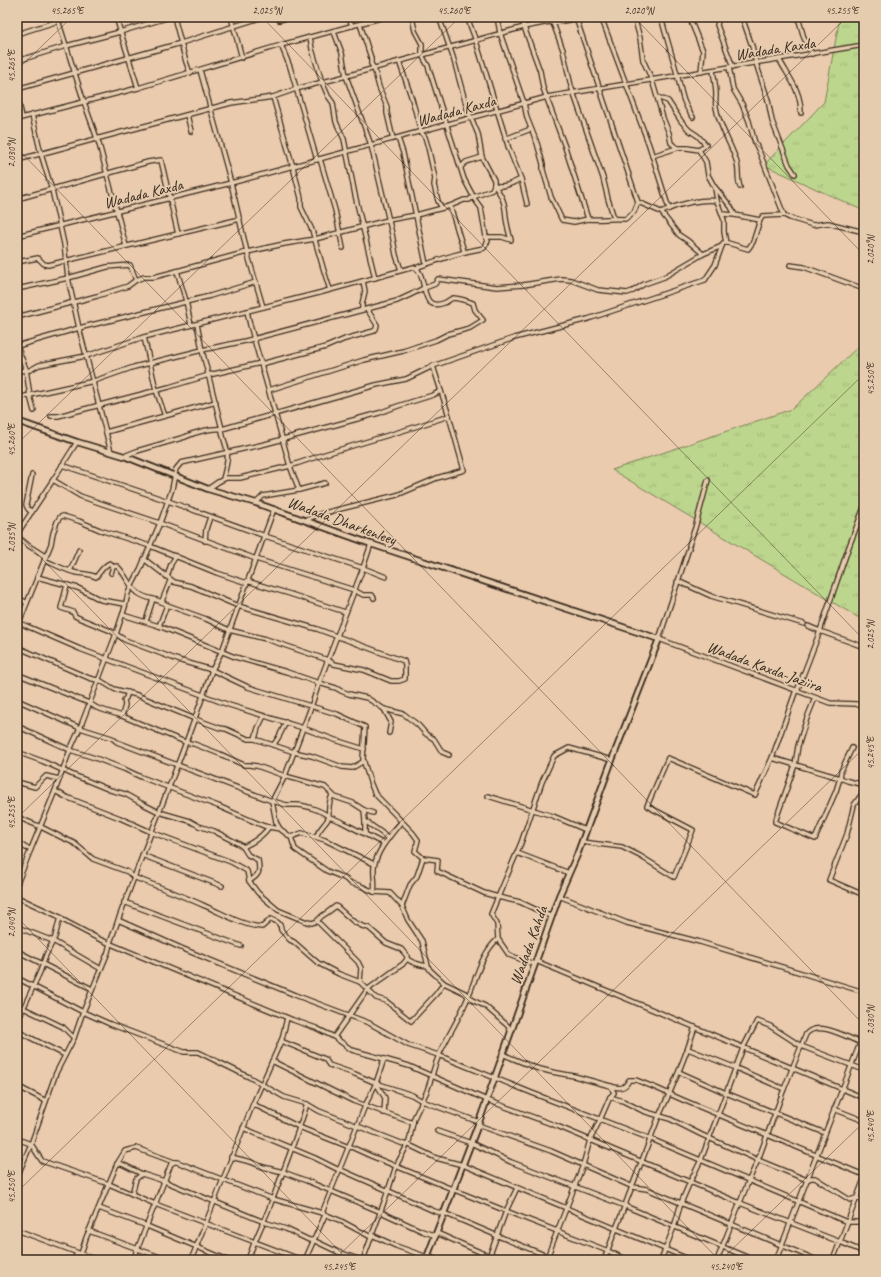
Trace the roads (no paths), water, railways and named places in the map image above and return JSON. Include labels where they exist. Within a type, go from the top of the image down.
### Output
[{"type":"main road","name":"Wadada Dharkenleey","points":[[17,421],[77,442],[124,456],[208,489],[256,503],[370,544],[659,639]]},
{"type":"main road","name":"Wadada Kahda","points":[[427,1258],[487,1100],[559,896],[582,842],[659,639]]},
{"type":"street","points":[[17,34],[57,19],[72,17]]},
{"type":"street","points":[[116,17],[138,88]]},
{"type":"street","points":[[17,61],[170,17]]},
{"type":"street","points":[[174,17],[190,72]]},
{"type":"street","points":[[232,17],[242,58]]},
{"type":"street","points":[[17,89],[181,43],[263,17]]},
{"type":"street","points":[[276,17],[279,20],[291,17]]},
{"type":"street","points":[[348,17],[352,26]]},
{"type":"street","points":[[17,118],[138,88],[310,37],[334,32],[384,17]]},
{"type":"street","points":[[412,17],[415,31],[422,44],[422,55],[428,66],[464,179],[473,197],[481,208],[488,241],[484,248],[464,251],[445,257],[418,267],[418,269]]},
{"type":"street","points":[[439,17],[450,48],[467,108],[478,134],[482,157],[492,175],[494,185],[502,195],[506,210],[506,218],[511,240],[502,237],[486,237]]},
{"type":"street","points":[[467,17],[476,40],[505,139],[521,179],[527,204]]},
{"type":"street","points":[[497,17],[500,34],[524,104],[527,118],[537,143],[551,197],[562,220],[574,222],[588,219],[625,219],[634,212],[638,202],[601,88],[576,18]]},
{"type":"street","points":[[522,17],[524,27],[540,71],[543,88],[556,127],[565,146],[588,219]]},
{"type":"street","points":[[548,17],[563,50],[569,78],[604,178],[608,199],[614,218]]},
{"type":"street","points":[[17,160],[231,103],[273,97],[296,89],[524,27],[584,17]]},
{"type":"street","points":[[602,17],[652,156],[668,209]]},
{"type":"street","points":[[634,17],[640,38],[643,60],[652,80],[672,143],[677,148]]},
{"type":"street","points":[[661,17],[681,96],[686,108],[693,117]]},
{"type":"street","points":[[689,17],[702,51],[701,72]]},
{"type":"street","points":[[719,17],[717,25],[733,67]]},
{"type":"street","points":[[742,17],[768,100],[772,121],[795,174]]},
{"type":"street","points":[[798,17],[804,38],[812,54]]},
{"type":"street","points":[[57,19],[108,174],[126,246]]},
{"type":"street","points":[[360,24],[371,58],[371,64],[374,68],[379,87],[387,107],[393,139]]},
{"type":"street","points":[[334,32],[342,54],[346,76],[371,145],[388,220],[394,239],[396,255],[401,270]]},
{"type":"street","points":[[310,37],[312,50],[322,82],[333,103],[336,122],[343,135],[362,226],[375,278]]},
{"type":"street","name":"Wadada Kaxda","points":[[17,236],[293,167],[547,97],[864,45]]},
{"type":"street","points":[[281,46],[290,67],[319,160],[341,232],[343,248]]},
{"type":"street","points":[[779,59],[798,92],[801,103],[801,113]]},
{"type":"street","points":[[399,61],[421,132],[425,137],[428,146],[435,178],[434,185],[438,201],[442,208]]},
{"type":"street","points":[[728,67],[733,89],[742,104],[749,121],[755,143],[784,215]]},
{"type":"street","points":[[200,70],[231,183],[247,252],[263,307]]},
{"type":"street","points":[[713,70],[716,83],[716,109],[720,124],[736,162],[740,187]]},
{"type":"street","points":[[17,94],[22,117]]},
{"type":"street","points":[[273,97],[301,198],[301,207],[312,230],[330,290]]},
{"type":"street","points":[[652,156],[677,148],[699,150],[706,145],[681,121],[668,101],[657,97]]},
{"type":"street","points":[[32,115],[60,225],[67,260],[68,278],[79,328],[112,452]]},
{"type":"street","points":[[187,115],[191,131]]},
{"type":"street","points":[[505,139],[531,129]]},
{"type":"street","points":[[398,138],[403,153],[408,185],[426,264]]},
{"type":"street","points":[[699,150],[706,162],[708,175],[716,191],[717,201],[725,225],[724,232],[726,243]]},
{"type":"street","points":[[461,167],[466,162],[482,157]]},
{"type":"street","points":[[17,199],[148,162],[161,160],[178,234]]},
{"type":"street","points":[[494,185],[500,187],[521,179]]},
{"type":"street","points":[[17,317],[111,292],[128,286],[136,280],[177,271],[247,252],[315,239],[362,226],[416,215],[450,206],[492,190],[494,185]]},
{"type":"street","points":[[714,186],[731,207],[735,215]]},
{"type":"street","points":[[661,212],[686,203],[717,201]]},
{"type":"street","points":[[638,202],[661,212],[679,235],[703,254]]},
{"type":"street","points":[[450,206],[464,251]]},
{"type":"street","points":[[722,214],[760,220]]},
{"type":"street","points":[[726,243],[748,249],[763,216],[784,215],[813,225],[828,223],[864,232]]},
{"type":"street","points":[[17,262],[38,258],[44,264],[48,265],[240,219]]},
{"type":"street","points":[[17,398],[94,381],[98,378],[134,367],[255,338],[397,301],[422,288],[435,284],[438,279],[497,287],[523,285],[561,279],[571,280],[598,290],[627,293],[633,292],[644,284],[664,277],[703,254],[726,243]]},
{"type":"street","points":[[124,456],[192,434],[216,428],[222,429],[376,385],[406,379],[433,366],[514,338],[588,319],[705,280],[715,265],[722,246]]},
{"type":"street","points":[[17,289],[68,278],[107,267],[130,265],[136,280]]},
{"type":"street","points":[[790,265],[804,267],[864,289]]},
{"type":"street","points":[[17,370],[30,370],[39,365],[86,356],[144,337],[414,267],[420,272],[424,294],[429,301],[436,304],[446,303],[453,298],[473,303],[475,310],[483,320],[470,328],[448,334],[436,340],[403,351],[364,360],[269,390]]},
{"type":"street","points":[[177,271],[191,325]]},
{"type":"street","points":[[362,310],[365,291],[363,281]]},
{"type":"street","points":[[34,411],[26,369],[17,346],[79,328],[224,292],[256,282]]},
{"type":"street","points":[[51,416],[58,416],[209,375],[326,347],[344,339],[374,331],[377,324],[367,309]]},
{"type":"street","points":[[248,311],[250,325],[255,338],[290,466],[299,490]]},
{"type":"street","points":[[197,324],[202,350],[216,402],[222,435],[228,453],[226,469],[222,479]]},
{"type":"street","points":[[144,337],[156,390],[164,416]]},
{"type":"street","points":[[306,520],[336,510],[397,494],[437,478],[464,470],[433,366]]},
{"type":"street","points":[[17,884],[107,659],[123,615],[128,593],[139,572],[160,523],[176,476],[176,469],[181,463],[283,440],[379,414],[441,392]]},
{"type":"street","points":[[106,432],[216,402]]},
{"type":"street","points":[[208,489],[222,479],[240,478],[290,466],[449,416]]},
{"type":"street","points":[[77,442],[17,535],[44,558],[70,571],[90,574],[96,577],[104,566],[110,563],[113,567],[117,566],[119,568],[131,586],[142,596],[162,601],[167,606],[206,619],[229,630],[328,660],[334,664],[364,670],[390,681],[405,679],[404,661],[337,636],[238,606],[191,586],[169,579],[144,559]]},
{"type":"street","points":[[62,465],[386,577]]},
{"type":"street","points":[[32,475],[26,505],[32,512]]},
{"type":"street","points":[[53,480],[80,496],[160,523],[256,559],[354,590],[363,595],[372,596],[374,598]]},
{"type":"street","points":[[659,639],[695,528],[708,480]]},
{"type":"street","points":[[256,503],[262,496],[299,490],[325,483]]},
{"type":"street","points":[[582,842],[622,847],[674,877],[693,830],[647,806],[668,758],[755,795],[772,758],[796,690],[820,631],[864,507]]},
{"type":"street","points":[[17,1177],[56,1073],[74,1038],[92,989],[108,952],[133,877],[204,695],[212,670],[222,651],[274,509]]},
{"type":"street","points":[[17,626],[51,544],[57,522],[60,517],[63,516],[247,582],[345,612]]},
{"type":"street","points":[[205,541],[206,529],[210,517]]},
{"type":"street","points":[[280,829],[276,822],[272,801],[285,776],[345,612],[363,568],[370,544]]},
{"type":"street","points":[[70,571],[78,550]]},
{"type":"street","points":[[162,601],[169,579],[171,564],[176,556]]},
{"type":"street","points":[[110,573],[113,567]]},
{"type":"street","points":[[37,577],[78,588],[101,600],[125,604]]},
{"type":"street","points":[[677,582],[711,596],[804,624]]},
{"type":"street","points":[[67,585],[61,608],[72,612],[81,620],[100,626],[125,640],[178,660],[212,670],[248,686],[337,714],[365,727],[364,761],[370,782],[375,794],[418,840],[415,851],[423,858],[438,860],[437,871],[484,893],[520,902],[552,917]]},
{"type":"street","points":[[146,621],[153,599]]},
{"type":"street","points":[[17,600],[22,600],[27,603]]},
{"type":"street","points":[[159,626],[167,606]]},
{"type":"street","points":[[123,615],[146,621],[250,662],[287,672],[336,688],[349,694],[367,698],[384,709],[404,714],[426,734],[434,739],[442,752],[449,755]]},
{"type":"street","points":[[17,626],[22,624],[107,659],[229,705],[286,722],[364,749]]},
{"type":"street","points":[[808,626],[864,647]]},
{"type":"street","name":"Wadada Kaxda-Jaziira","points":[[659,639],[830,703],[856,704],[864,706]]},
{"type":"street","points":[[17,647],[89,678],[98,680],[114,689],[128,692],[220,728],[226,728],[248,739],[312,756],[342,767],[352,768],[364,761]]},
{"type":"street","points":[[17,674],[89,703],[100,709],[220,754],[244,765],[257,766],[285,776],[325,787],[332,795],[353,802],[364,810],[373,813]]},
{"type":"street","points":[[122,716],[125,705],[124,700],[128,692]]},
{"type":"street","points":[[816,698],[807,718],[798,746],[795,765],[775,822],[816,839],[836,791],[841,771],[852,748]]},
{"type":"street","points":[[17,700],[80,728],[112,738],[117,742],[272,801],[288,805],[298,804],[314,808],[384,844]]},
{"type":"street","points":[[384,709],[391,722],[389,733]]},
{"type":"street","points":[[255,740],[258,728],[264,716]]},
{"type":"street","points":[[273,745],[281,734],[286,722]]},
{"type":"street","points":[[17,726],[70,750],[95,758],[124,769],[141,778],[218,806],[252,822],[280,829],[291,836],[296,849],[327,871],[374,892],[390,893],[402,906],[408,920],[422,941],[430,970],[444,983],[465,993],[472,1000],[485,1006],[508,1026],[511,1032]]},
{"type":"street","points":[[612,760],[569,748],[554,756],[542,782],[517,853],[491,914],[497,924],[498,939],[510,955],[535,962],[864,1098]]},
{"type":"street","points":[[17,752],[110,790],[125,794],[159,812],[190,821],[214,831],[243,847],[248,855],[258,860],[259,869],[256,877],[249,881]]},
{"type":"street","points":[[772,758],[840,778],[848,782],[864,785]]},
{"type":"street","points":[[17,782],[35,787],[46,776],[59,779]]},
{"type":"street","points":[[55,791],[151,832],[231,862],[246,871],[249,881],[258,893],[278,910],[307,922],[312,923],[317,921],[336,906],[354,922],[369,928],[386,943],[402,949],[407,956],[407,959],[417,965],[428,966]]},
{"type":"street","points":[[864,791],[854,805],[847,834],[829,880],[864,895]]},
{"type":"street","points":[[316,837],[319,828],[327,821],[329,817],[328,808],[332,795]]},
{"type":"street","points":[[488,796],[533,809],[586,830]]},
{"type":"street","points":[[364,810],[365,833]]},
{"type":"street","points":[[17,817],[41,827],[61,838],[74,842],[93,859],[128,872],[133,877],[256,927],[262,927],[271,919],[277,921],[281,926],[281,930],[290,940],[318,963],[339,974],[360,982],[376,998],[386,1001],[411,1021],[444,983]]},
{"type":"street","points":[[365,821],[388,839]]},
{"type":"street","points":[[374,892],[374,864],[379,851],[401,822]]},
{"type":"street","points":[[243,847],[257,840],[269,827]]},
{"type":"street","points":[[291,836],[302,833],[325,840],[374,864]]},
{"type":"street","points":[[17,842],[26,848],[31,849]]},
{"type":"street","points":[[517,853],[569,874]]},
{"type":"street","points":[[142,855],[222,886]]},
{"type":"street","points":[[402,906],[410,885],[417,876],[423,858]]},
{"type":"street","points":[[559,896],[627,923],[700,942],[864,992]]},
{"type":"street","points":[[17,897],[60,917],[86,932],[153,962],[287,1018],[316,1028],[334,1037],[352,1050],[364,1052],[409,1066],[487,1100],[557,1126],[740,1203],[864,1252]]},
{"type":"street","points":[[124,902],[241,946]]},
{"type":"street","points":[[17,1022],[55,937],[60,917]]},
{"type":"street","points":[[118,920],[181,948],[369,1023],[408,1044],[651,1139],[847,1222],[861,1222],[864,1224]]},
{"type":"street","points":[[317,921],[358,962],[361,968],[360,982]]},
{"type":"street","points":[[17,927],[53,941],[101,969]]},
{"type":"street","points":[[117,1164],[122,1164],[142,1174],[164,1181],[214,1203],[286,1229],[338,1252],[362,1260],[381,1212],[396,1166],[410,1138],[413,1123],[427,1091],[438,1055],[466,1003],[485,956],[498,939]]},
{"type":"street","points":[[17,951],[92,989]]},
{"type":"street","points":[[334,1037],[367,990],[403,964],[407,959]]},
{"type":"street","points":[[17,978],[83,1012],[110,1024],[184,1052],[198,1052],[249,1077],[284,1097],[307,1104],[319,1111],[407,1145],[436,1158],[463,1165],[691,1260]]},
{"type":"street","points":[[17,1005],[63,1027],[74,1038]]},
{"type":"street","points":[[191,1260],[252,1104],[281,1041],[287,1018]]},
{"type":"street","points":[[661,1260],[674,1227],[681,1203],[709,1138],[743,1048],[757,1021],[770,1026],[801,1046],[864,1070]]},
{"type":"street","points":[[604,1260],[659,1116],[679,1072],[695,1028]]},
{"type":"street","points":[[717,1260],[758,1160],[792,1068],[808,1032],[815,1028],[819,1028],[840,1034],[862,1043]]},
{"type":"street","points":[[17,1032],[65,1055]]},
{"type":"street","points":[[776,1260],[834,1109],[862,1043],[864,1033]]},
{"type":"street","points":[[281,1041],[325,1059],[329,1065],[397,1090],[478,1124],[551,1151],[633,1187],[647,1189],[817,1260]]},
{"type":"street","points":[[688,1049],[784,1089]]},
{"type":"street","points":[[502,1054],[536,1068],[620,1088],[624,1087],[629,1080],[636,1080],[864,1175]]},
{"type":"street","points":[[17,1139],[30,1144],[42,1161],[109,1184],[155,1204],[304,1260],[365,1106],[376,1083],[384,1059]]},
{"type":"street","points":[[272,1061],[365,1106],[413,1123]]},
{"type":"street","points":[[679,1072],[726,1093],[825,1133]]},
{"type":"street","points":[[376,1083],[385,1098],[384,1113]]},
{"type":"street","points":[[17,1086],[46,1100]]},
{"type":"street","points":[[546,1258],[567,1208],[574,1185],[583,1165],[590,1140],[610,1097],[614,1093],[611,1086]]},
{"type":"street","points":[[610,1097],[643,1111],[670,1120],[702,1136],[807,1180],[815,1178],[850,1200],[856,1198],[864,1201]]},
{"type":"street","points":[[252,1104],[299,1127],[628,1260]]},
{"type":"street","points":[[248,1260],[292,1149],[307,1104]]},
{"type":"street","points":[[834,1109],[864,1121]]},
{"type":"street","points":[[243,1128],[434,1211],[444,1213],[498,1236],[546,1258],[558,1260]]},
{"type":"street","points":[[437,1131],[471,1143],[511,1162],[574,1185],[754,1260]]},
{"type":"street","points":[[81,1254],[117,1164],[125,1151],[136,1148],[273,1199],[323,1214],[396,1246],[427,1258],[437,1260]]},
{"type":"street","points":[[231,1157],[251,1162],[263,1168],[283,1172],[331,1190],[422,1232],[436,1235],[489,1258],[498,1260]]},
{"type":"street","points":[[133,1260],[171,1164],[174,1162]]},
{"type":"street","points":[[132,1194],[136,1179],[142,1174]]},
{"type":"street","points":[[833,1260],[864,1179]]},
{"type":"street","points":[[489,1258],[506,1211],[517,1188]]},
{"type":"street","points":[[99,1208],[197,1246],[228,1260]]},
{"type":"street","points":[[17,1230],[97,1260]]},
{"type":"street","points":[[89,1231],[168,1260]]},
{"type":"street","points":[[74,1260],[77,1253]]},
{"type":"street","points":[[17,1259],[21,1260]]}]
